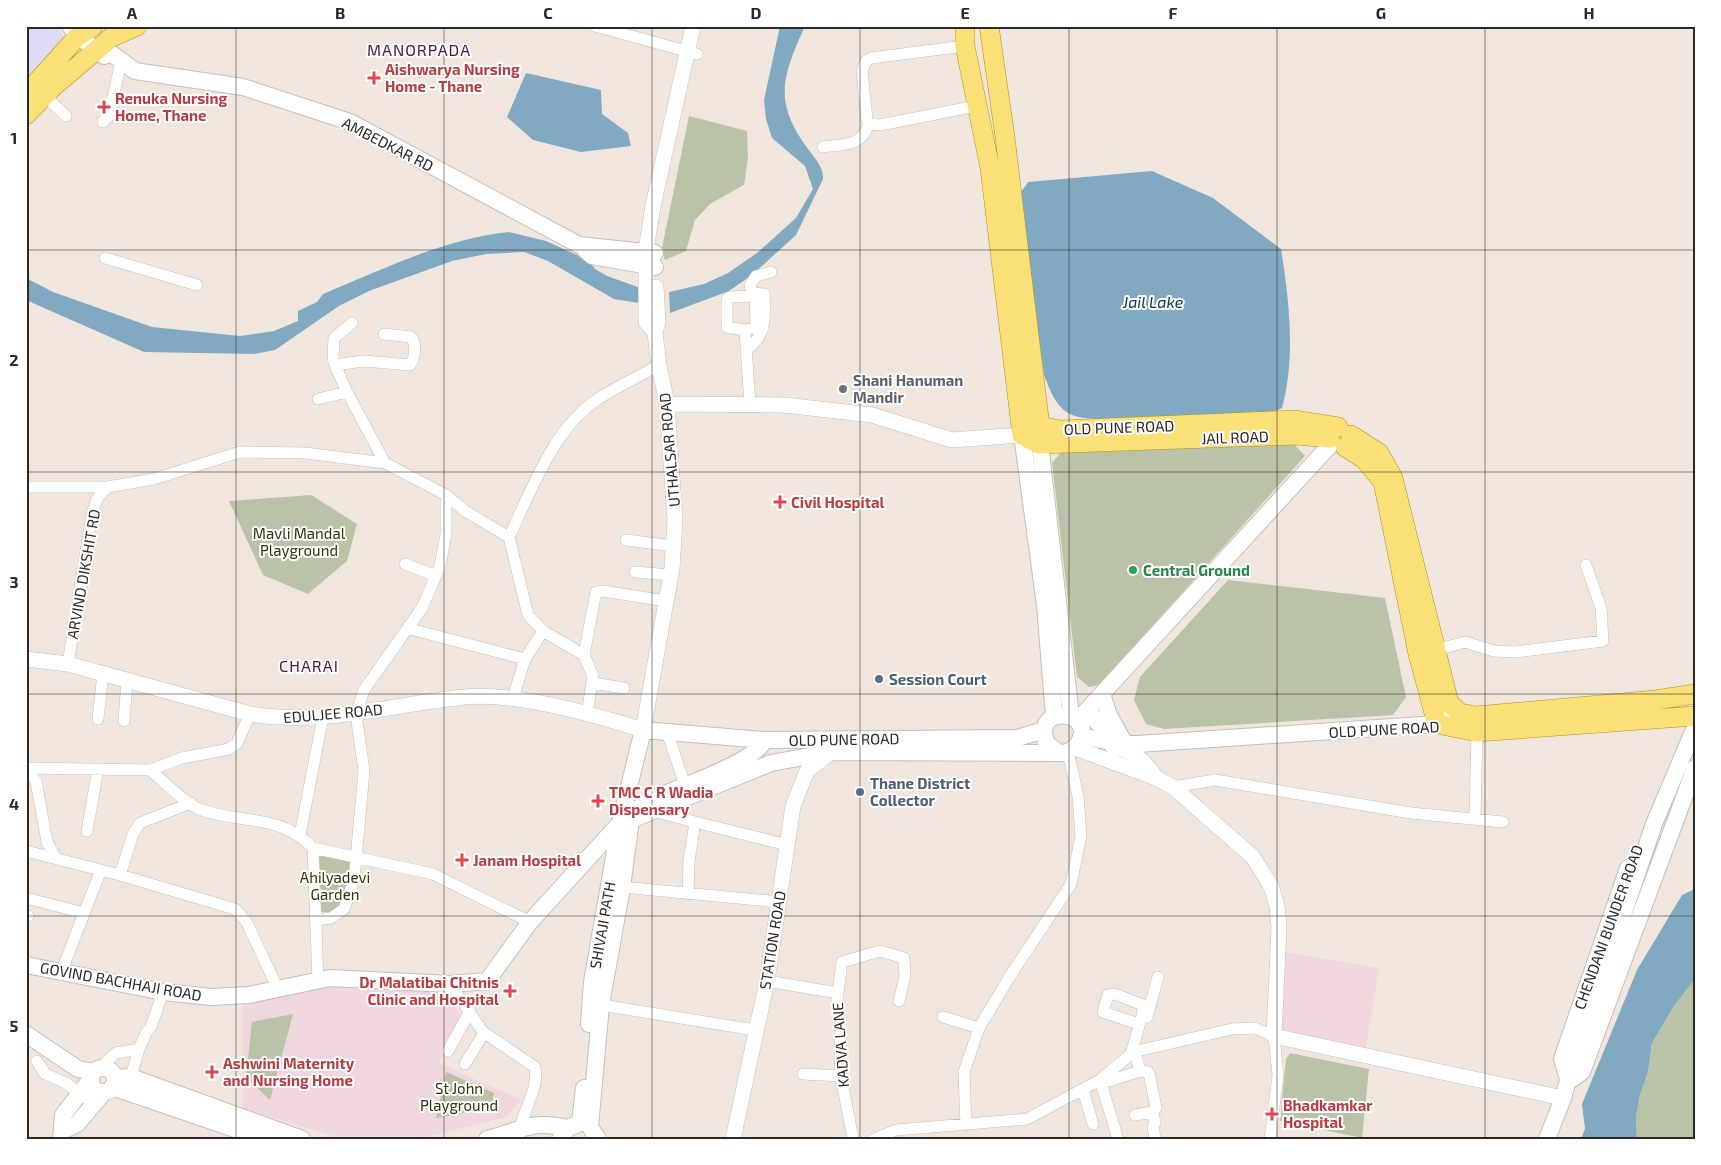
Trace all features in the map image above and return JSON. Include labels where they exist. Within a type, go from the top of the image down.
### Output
[{"type":"main road","points":[[26,116],[45,96],[109,52],[137,26]]},
{"type":"main road","points":[[965,26],[973,49],[997,154],[1008,182],[1014,209]]},
{"type":"main road","points":[[976,26],[973,49],[976,106],[990,168],[1022,435],[1045,604],[1054,716]]},
{"type":"main road","points":[[989,26],[1014,209],[1075,735]]},
{"type":"main road","points":[[26,94],[84,29]]},
{"type":"main road","name":"AMBEDKAR RD","points":[[84,29],[109,52],[135,71],[243,87],[350,122],[579,245],[592,256],[651,260]]},
{"type":"main road","name":"OLD PUNE ROAD","points":[[626,822],[771,763],[831,752],[1075,735],[1129,746],[1437,724],[1478,732],[1692,720],[1695,695],[1476,716],[1460,713],[1454,708],[1450,703],[1393,478],[1379,453],[1294,420],[1060,430],[1040,435]]},
{"type":"main road","points":[[1022,435],[1040,435]]},
{"type":"main road","points":[[1075,735],[1102,694],[1339,438],[1364,459],[1383,482],[1418,654],[1437,724],[1454,708]]},
{"type":"main road","points":[[1102,694],[1109,715],[1129,746]]},
{"type":"main road","points":[[1075,735],[1063,714],[1054,716],[1046,724],[1044,730],[1047,744],[1075,735],[1129,746]]},
{"type":"main road","points":[[1548,1139],[1569,1082],[1575,1056],[1654,824],[1692,720]]},
{"type":"main road","name":"CHENDANI BUNDER ROAD","points":[[1569,1082],[1562,1059],[1612,911],[1692,720]]},
{"type":"main road","name":"OLD PUNE ROAD","points":[[643,730],[766,740],[1017,738],[1044,730]]},
{"type":"main road","name":"SHIVAJI PATH","points":[[579,1131],[592,982],[626,822],[643,730]]},
{"type":"main road","name":"GOVIND BACHHAJI ROAD","points":[[26,965],[62,970],[163,992],[211,997],[249,995],[330,978],[450,984],[487,981],[530,922],[648,800],[740,761],[757,752],[766,740]]},
{"type":"main road","points":[[1569,1082],[1582,1072],[1695,768]]},
{"type":"main road","points":[[486,1139],[519,1133],[545,1123],[579,1131],[622,888],[626,822]]},
{"type":"main road","points":[[26,1034],[78,1069],[95,1073],[109,1070],[111,1088],[77,1124],[61,1135]]},
{"type":"main road","points":[[61,1135],[63,1115],[95,1073]]},
{"type":"main road","points":[[111,1088],[264,1139]]},
{"type":"main road","points":[[111,1088],[302,1139]]},
{"type":"street","points":[[595,26],[693,53]]},
{"type":"street","points":[[693,26],[693,53]]},
{"type":"street","points":[[651,260],[653,206],[676,129],[693,53],[703,26]]},
{"type":"street","points":[[823,147],[859,140],[866,133],[869,124],[862,71],[866,61],[973,49]]},
{"type":"street","points":[[103,122],[109,116],[109,52]]},
{"type":"street","points":[[45,96],[66,116]]},
{"type":"street","points":[[869,124],[880,124],[976,106]]},
{"type":"street","points":[[105,258],[197,285]]},
{"type":"street","name":"UTHALSAR ROAD","points":[[643,730],[670,575],[675,520],[667,404],[655,333],[658,322],[651,260]]},
{"type":"street","points":[[746,350],[758,341],[763,329],[766,293],[752,293],[750,285],[756,276],[771,272]]},
{"type":"street","points":[[352,323],[334,338],[332,358],[346,392],[385,463]]},
{"type":"street","points":[[745,330],[750,405]]},
{"type":"street","points":[[335,366],[364,361],[410,365],[415,351],[414,341],[411,338],[384,334]]},
{"type":"street","points":[[584,655],[543,631],[528,615],[509,537],[552,448],[582,412],[598,399],[659,365]]},
{"type":"street","points":[[318,399],[346,392]]},
{"type":"street","points":[[667,404],[784,405],[872,415],[952,440],[1022,435]]},
{"type":"street","points":[[26,487],[107,487],[154,479],[240,452],[306,453],[385,463],[446,495],[465,511],[509,537]]},
{"type":"street","name":"ARVIND DIKSHIT RD","points":[[68,664],[92,514],[97,499],[107,487]]},
{"type":"street","points":[[316,920],[331,918],[344,909],[354,880],[364,771],[356,714],[364,690],[410,629],[422,608],[436,576],[445,550],[446,495]]},
{"type":"street","points":[[626,540],[673,546]]},
{"type":"street","points":[[405,564],[436,576]]},
{"type":"street","points":[[1418,654],[1465,642],[1494,651],[1516,652],[1603,642],[1601,608],[1586,565]]},
{"type":"street","points":[[635,572],[670,575]]},
{"type":"street","points":[[587,714],[593,676],[584,655],[596,592],[603,591],[666,601]]},
{"type":"street","points":[[410,629],[525,660]]},
{"type":"street","points":[[513,698],[525,660],[543,631]]},
{"type":"street","name":"EDULJEE ROAD","points":[[26,659],[68,664],[250,714],[275,718],[356,714],[466,697],[513,698],[587,714],[643,730]]},
{"type":"street","points":[[98,719],[103,673]]},
{"type":"street","points":[[124,721],[128,680]]},
{"type":"street","points":[[592,683],[624,688]]},
{"type":"street","points":[[26,769],[150,770],[182,758],[229,749],[236,743],[250,714]]},
{"type":"street","points":[[300,835],[323,717]]},
{"type":"street","points":[[667,732],[685,785]]},
{"type":"street","points":[[1475,819],[1478,732]]},
{"type":"street","points":[[1075,735],[1116,747],[1129,746],[1148,764],[1156,778]]},
{"type":"street","points":[[1075,735],[1172,787],[1253,857],[1272,886],[1279,927],[1274,1036],[1278,1082],[1270,1139]]},
{"type":"street","points":[[966,1125],[964,1072],[979,1028],[1012,973],[1071,884],[1081,836],[1075,735]]},
{"type":"street","name":"STATION ROAD","points":[[733,1139],[767,981],[793,806],[807,771],[831,752]]},
{"type":"street","points":[[26,769],[36,781],[47,842],[55,858]]},
{"type":"street","points":[[86,831],[98,769]]},
{"type":"street","points":[[150,770],[197,808],[284,826],[300,835],[314,848],[433,874],[530,922]]},
{"type":"street","points":[[1172,787],[1215,780],[1411,813],[1503,822]]},
{"type":"street","points":[[120,875],[133,834],[140,823],[191,803]]},
{"type":"street","points":[[653,811],[787,845]]},
{"type":"street","points":[[688,894],[689,861],[695,822]]},
{"type":"street","points":[[314,848],[318,980]]},
{"type":"street","points":[[26,851],[120,875],[235,909],[246,921],[278,989]]},
{"type":"street","points":[[62,970],[101,870]]},
{"type":"street","points":[[622,888],[779,902]]},
{"type":"street","points":[[26,898],[84,913]]},
{"type":"street","points":[[838,993],[842,962],[880,951],[904,958],[905,976],[898,1001]]},
{"type":"street","points":[[1104,1081],[1135,1052],[1158,977]]},
{"type":"street","name":"KADVA LANE","points":[[767,981],[838,993],[841,1023],[841,1076],[853,1139]]},
{"type":"street","points":[[450,984],[484,1033],[535,1067],[537,1078],[519,1133]]},
{"type":"street","points":[[37,1061],[45,1074],[66,1083],[80,1092],[111,1088],[139,1049],[146,1033],[152,1027],[163,992]]},
{"type":"street","points":[[601,1005],[755,1030]]},
{"type":"street","points":[[448,1052],[470,1011]]},
{"type":"street","points":[[943,1017],[979,1028]]},
{"type":"street","points":[[1139,1024],[1135,1052],[1140,1071]]},
{"type":"street","points":[[1135,1052],[1232,1029],[1254,1028],[1274,1036],[1563,1098]]},
{"type":"street","points":[[465,1064],[484,1033]]},
{"type":"street","points":[[95,1073],[116,1053],[139,1049]]},
{"type":"street","points":[[874,1139],[896,1130],[1027,1119],[1104,1081],[1140,1071],[1148,1072],[1150,1076],[1156,1108],[1153,1112],[1155,1139]]},
{"type":"street","points":[[803,1074],[841,1076]]},
{"type":"street","points":[[1104,1081],[1118,1139]]},
{"type":"street","points":[[1083,1090],[1093,1124]]},
{"type":"street","points":[[1135,1114],[1153,1112]]},
{"type":"shaded area","points":[[26,26],[55,26],[63,35],[63,47],[26,87]]},
{"type":"shaded area","points":[[1286,952],[1379,968],[1365,1052],[1283,1033],[1280,1025]]},
{"type":"shaded area","points":[[327,983],[444,990],[460,1015],[439,1063],[521,1100],[506,1117],[419,1139],[344,1139],[243,1109],[242,1004]]},
{"type":"green space","points":[[689,116],[747,131],[748,158],[744,185],[710,204],[695,220],[686,251],[665,260],[662,248]]},
{"type":"green space","name":"Central Ground","points":[[1293,443],[1305,456],[1099,685],[1089,687],[1077,677],[1052,463],[1061,452]]},
{"type":"green space","name":"Mavli Mandal Playground","points":[[311,495],[357,524],[347,561],[308,594],[263,575],[229,501]]},
{"type":"green space","points":[[1228,580],[1385,598],[1406,697],[1393,715],[1164,729],[1146,724],[1134,700],[1140,677]]},
{"type":"green space","name":"Ahilyadevi Garden","points":[[319,853],[352,858],[349,914],[320,912]]},
{"type":"green space","points":[[1695,979],[1695,1139],[1637,1139],[1636,1117],[1640,1095],[1648,1072],[1652,1043],[1674,1006]]},
{"type":"green space","points":[[293,1014],[270,1100],[246,1077],[252,1022]]},
{"type":"green space","points":[[1290,1053],[1369,1069],[1362,1138],[1280,1121],[1286,1059]]},
{"type":"green space","name":"St John Playground","points":[[446,1072],[494,1093],[491,1108],[436,1118]]},
{"type":"water","points":[[780,26],[805,26],[787,75],[786,102],[797,132],[821,167],[823,179],[796,235],[752,275],[729,291],[670,313],[669,292],[704,284],[728,273],[757,253],[796,218],[813,189],[805,166],[772,138],[766,119],[764,100]]},
{"type":"water","points":[[526,73],[601,90],[602,114],[628,133],[631,146],[581,152],[533,140],[507,117]]},
{"type":"water","name":"Jail Lake","points":[[1152,171],[1213,198],[1281,249],[1290,328],[1289,369],[1282,408],[1267,415],[1132,421],[1104,420],[1068,413],[1063,410],[1053,397],[1044,375],[1019,195],[1028,182]]},
{"type":"water","points":[[509,232],[546,241],[588,260],[595,269],[607,276],[638,287],[639,303],[614,299],[548,261],[524,252],[486,254],[452,261],[369,291],[339,306],[275,350],[254,354],[144,352],[26,300],[26,278],[53,292],[152,327],[240,336],[274,331],[298,321],[298,311],[317,302],[323,294],[414,256],[461,241]]},
{"type":"water","points":[[1695,889],[1695,979],[1674,1006],[1652,1043],[1648,1072],[1640,1095],[1636,1117],[1637,1139],[1581,1139],[1585,1129],[1582,1104],[1637,970],[1682,895]]},
{"type":"place","name":"Aishwarya Nursing Home - Thane","points":[[374,78]]},
{"type":"place","name":"Renuka Nursing Home, Thane","points":[[104,107]]},
{"type":"place","name":"Shani Hanuman Mandir","points":[[843,389]]},
{"type":"place","name":"Civil Hospital","points":[[780,502]]},
{"type":"place","name":"Central Ground","points":[[1133,570]]},
{"type":"place","name":"Session Court","points":[[879,679]]},
{"type":"place","name":"Thane District Collector","points":[[860,792]]},
{"type":"place","name":"TMC C R Wadia Dispensary","points":[[598,801]]},
{"type":"place","name":"Janam Hospital","points":[[462,860]]},
{"type":"place","name":"Dr Malatibai Chitnis Clinic and Hospital","points":[[510,991]]},
{"type":"place","name":"Ashwini Maternity and Nursing Home","points":[[212,1072]]},
{"type":"place","name":"Bhadkamkar Hospital","points":[[1272,1114]]},
{"type":"district","name":"MANORPADA","points":[[419,49]]},
{"type":"district","name":"CHARAI","points":[[309,665]]}]
